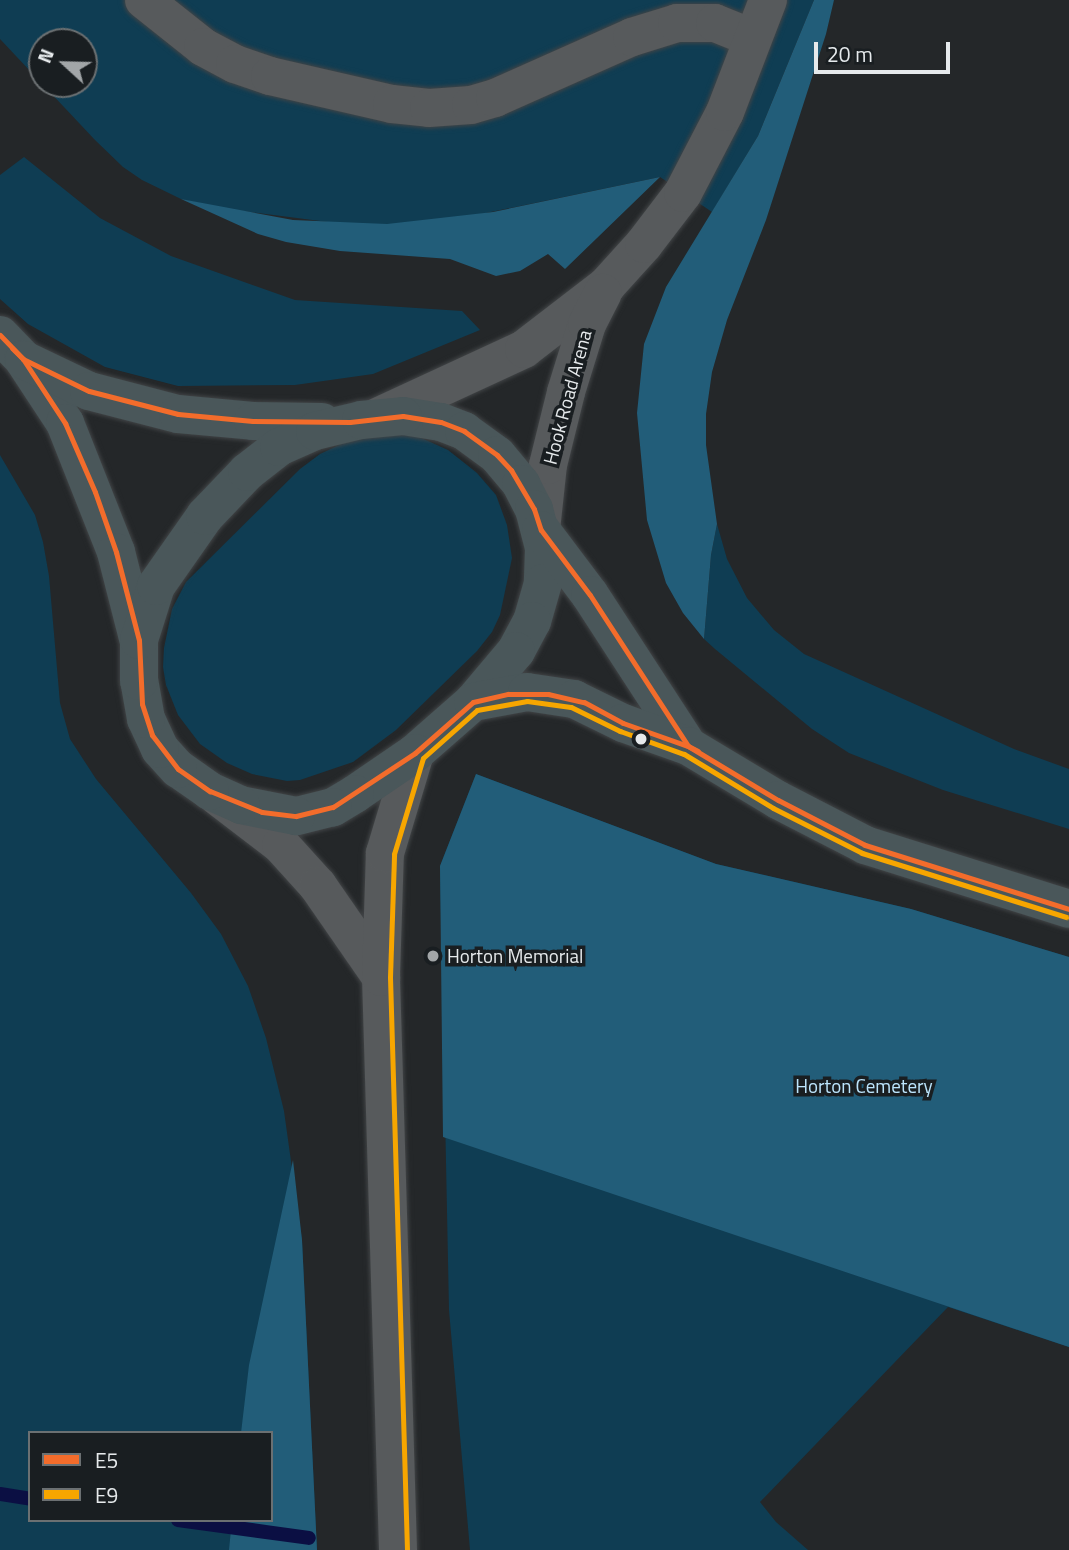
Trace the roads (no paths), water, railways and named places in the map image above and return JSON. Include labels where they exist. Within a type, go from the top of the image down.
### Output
[{"type":"main road","points":[[11,347],[89,391],[178,414],[253,421],[422,418],[455,427],[480,441],[498,455],[521,484],[541,530],[590,595],[688,746]]},
{"type":"main road","points":[[11,347],[65,423],[95,492],[116,552],[139,640],[142,704],[152,735],[178,769],[210,791],[262,811],[296,816],[344,801],[415,753],[472,702],[516,651],[532,621],[545,566],[541,530]]},
{"type":"main road","points":[[139,640],[145,611],[162,573],[188,536],[229,490],[267,456],[294,439],[363,420]]},
{"type":"main road","points":[[472,702],[527,692],[565,696],[584,702],[623,723],[688,746],[778,800],[864,845],[1069,909]]},
{"type":"street","points":[[144,0],[203,47],[235,64],[270,76],[391,104],[429,108],[471,105],[495,98],[632,37],[677,23],[715,23],[752,38]]},
{"type":"street","points":[[607,285],[644,244],[683,193],[725,111],[768,0]]},
{"type":"street","name":"Hook Road Arena","points":[[363,420],[524,349],[607,285]]},
{"type":"street","name":"Hook Road Arena","points":[[541,530],[548,465],[566,392],[587,324],[607,285]]},
{"type":"street","points":[[398,1550],[380,977],[385,853],[415,753]]},
{"type":"street","points":[[210,791],[281,845],[318,886],[380,977]]},
{"type":"waterway","points":[[0,1494],[28,1499]]},
{"type":"waterway","points":[[193,1522],[309,1538]]},
{"type":"place","name":"Horton Memorial","points":[[433,956]]},
{"type":"park label","name":"Horton Cemetery","points":[[864,1086]]}]
